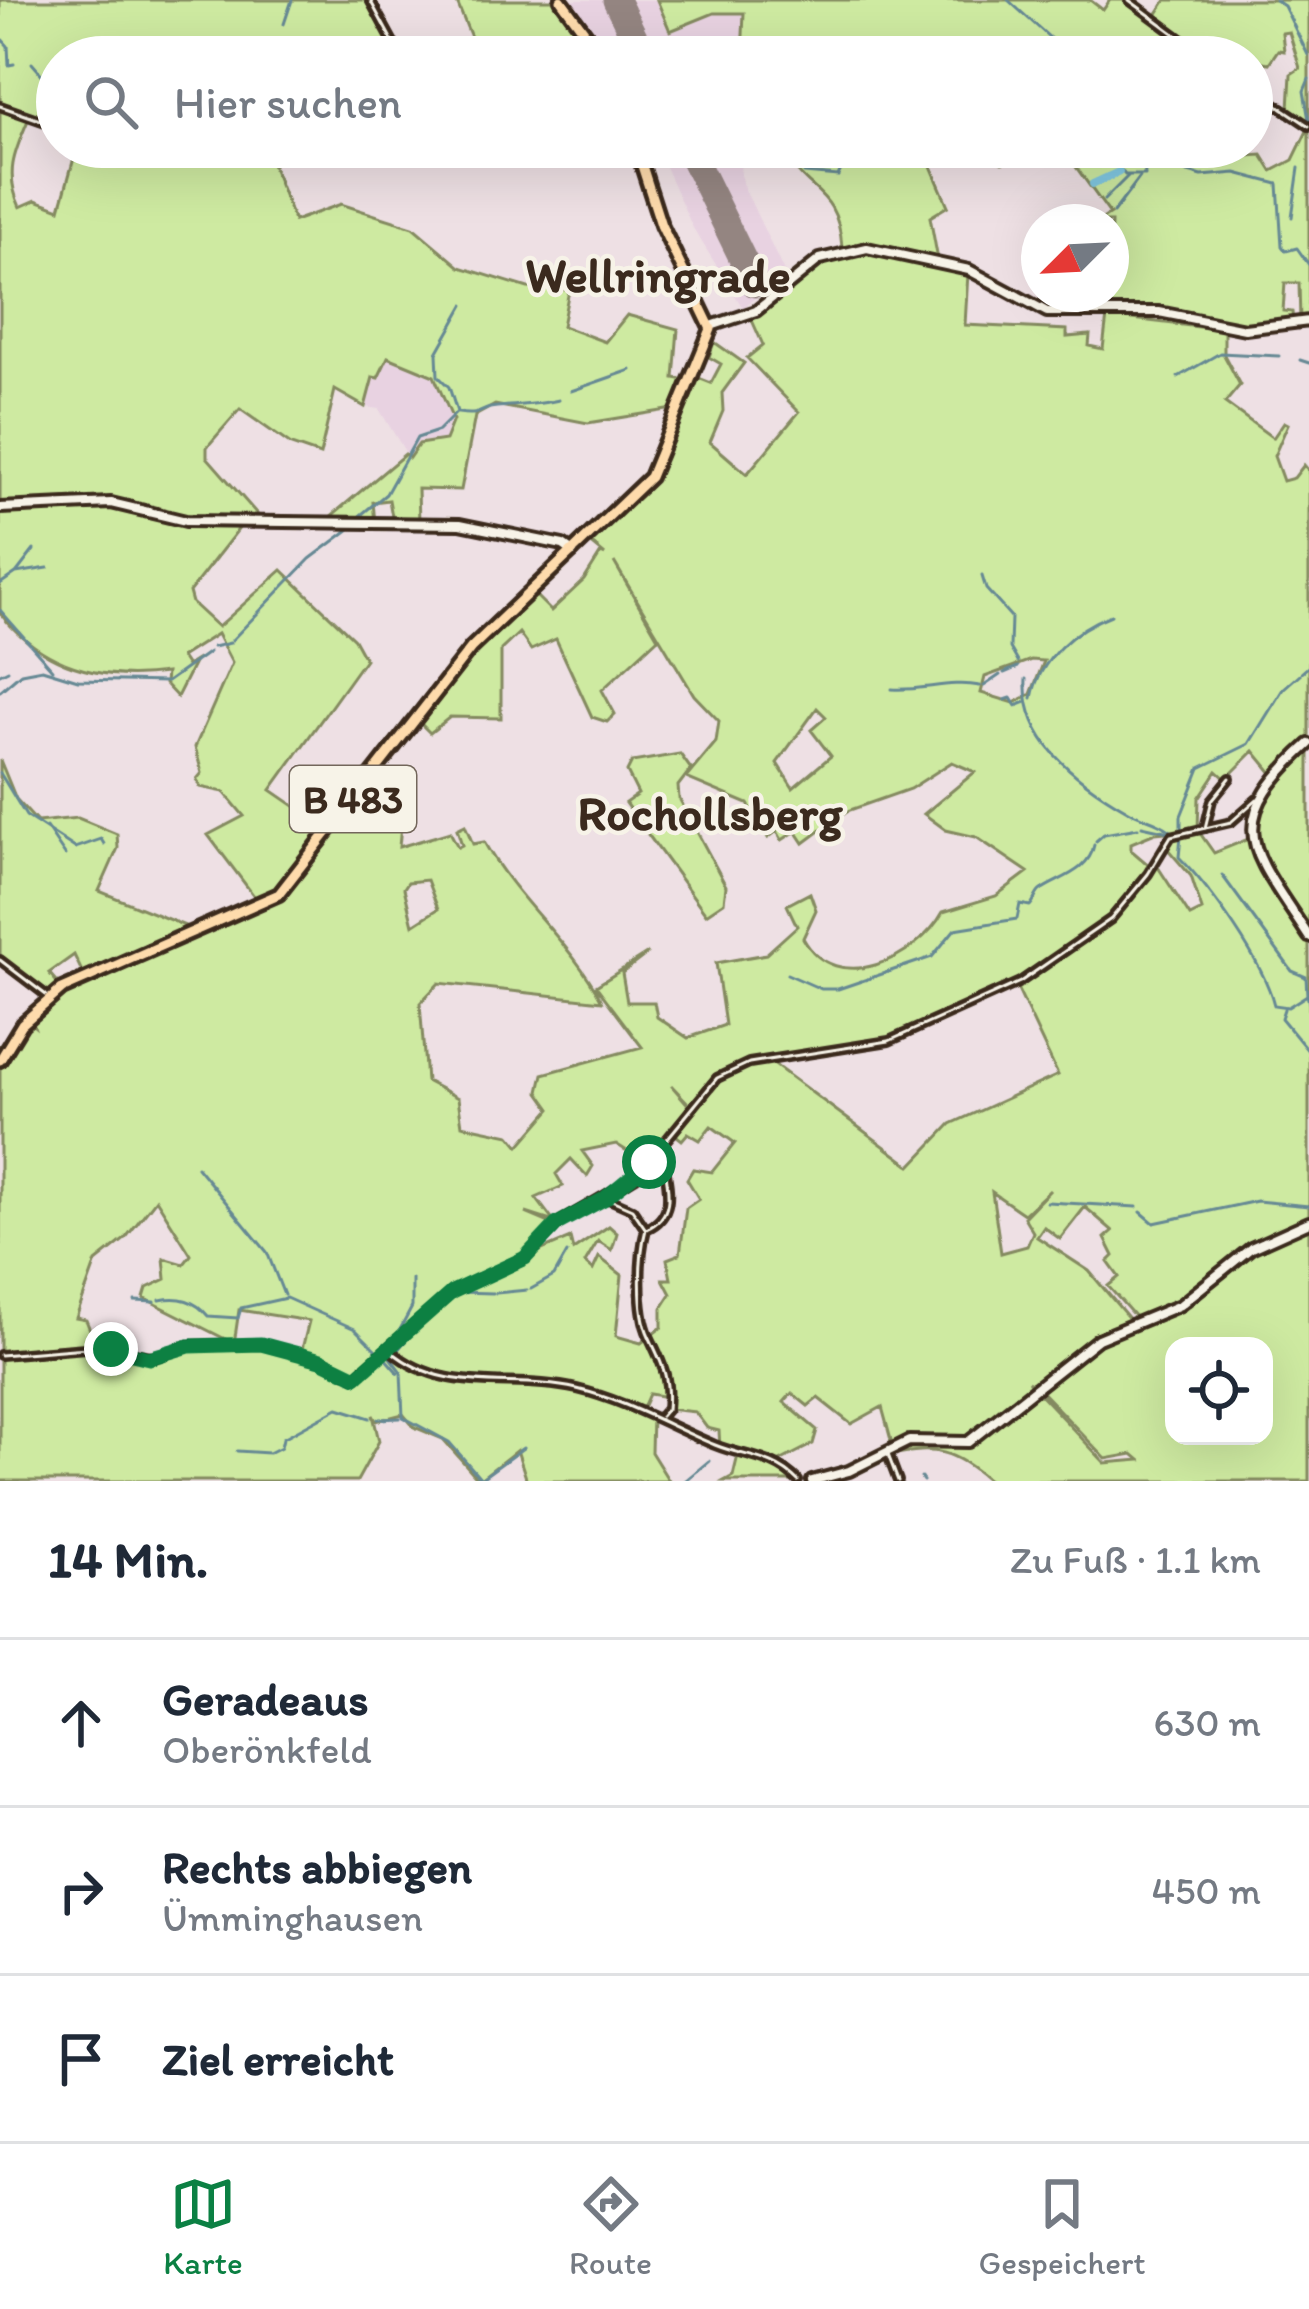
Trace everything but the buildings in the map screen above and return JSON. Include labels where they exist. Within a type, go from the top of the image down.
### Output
[{"type":"main road","points":[[561,0],[588,36]]},
{"type":"main road","points":[[642,168],[665,234],[711,326]]},
{"type":"main road","name":"B 483","points":[[0,1060],[16,1032],[62,988],[279,894],[471,648],[650,477],[694,379],[711,326]]},
{"type":"street","points":[[370,0],[390,36]]},
{"type":"street","points":[[1129,0],[1173,36]]},
{"type":"street","points":[[1273,101],[1309,126]]},
{"type":"street","points":[[0,106],[36,119]]},
{"type":"street","points":[[711,326],[757,311],[820,260],[860,248],[969,271],[1047,312],[1159,312],[1245,328],[1309,321]]},
{"type":"street","points":[[0,508],[106,503],[186,521],[460,524],[538,539],[573,552]]},
{"type":"street","points":[[0,1355],[98,1347],[156,1358],[189,1346],[261,1344],[358,1376],[452,1292],[525,1258],[561,1221],[639,1174],[710,1084],[742,1064],[889,1041],[1020,982],[1111,919],[1148,874],[1171,836],[1241,818],[1309,744]]},
{"type":"street","points":[[1205,830],[1211,800],[1230,778]]},
{"type":"street","points":[[1257,800],[1254,830],[1259,856],[1309,938]]},
{"type":"street","points":[[0,960],[48,998]]},
{"type":"street","points":[[645,1231],[661,1222],[669,1208],[662,1146]]},
{"type":"street","points":[[607,1196],[632,1209],[645,1231],[647,1330],[664,1357],[668,1378],[667,1409],[660,1417]]},
{"type":"street","points":[[812,1481],[827,1480],[913,1440],[954,1444],[976,1438],[1098,1339],[1180,1304],[1251,1248],[1309,1222]]},
{"type":"street","points":[[390,1349],[430,1375],[461,1382],[554,1384],[660,1417],[711,1443],[762,1457],[798,1481]]},
{"type":"street","points":[[886,1451],[898,1481]]},
{"type":"shaded area","points":[[567,0],[657,0],[671,31],[714,13],[745,13],[743,36],[594,36]]},
{"type":"shaded area","points":[[666,168],[740,168],[742,183],[784,272],[743,308],[693,228]]},
{"type":"shaded area","points":[[387,357],[434,376],[453,420],[445,440],[419,444],[409,458],[379,409],[365,407],[373,376],[378,377]]},
{"type":"green space","points":[[0,0],[369,0],[389,36],[36,36],[36,120],[29,118],[12,173],[20,207],[36,200],[60,209],[71,168],[274,168],[294,221],[341,204],[413,227],[460,267],[528,288],[569,290],[562,326],[605,342],[627,315],[678,329],[674,378],[691,381],[680,408],[588,423],[495,405],[475,416],[461,490],[418,489],[419,523],[393,522],[389,500],[373,502],[375,523],[324,522],[405,454],[409,458],[419,444],[445,440],[453,420],[434,376],[388,357],[378,378],[373,377],[365,407],[335,390],[320,455],[291,445],[240,409],[207,447],[207,457],[264,522],[244,522],[189,592],[192,603],[218,627],[282,570],[354,639],[365,659],[271,790],[328,829],[277,892],[257,900],[208,835],[244,816],[224,792],[200,787],[197,779],[202,773],[195,747],[232,663],[217,634],[181,657],[187,666],[195,661],[177,697],[165,684],[166,673],[118,675],[54,658],[0,613]]},
{"type":"green space","points":[[456,0],[559,0],[585,36],[471,36]]},
{"type":"green space","points":[[657,0],[1090,0],[1103,10],[1110,0],[1128,0],[1152,21],[1166,0],[1309,0],[1309,125],[1289,109],[1291,74],[1300,68],[1289,32],[1282,33],[1284,51],[1278,50],[1273,57],[1273,36],[743,36],[744,13],[714,13],[670,31]]},
{"type":"green space","points":[[1309,127],[1309,320],[1300,321],[1299,283],[1285,283],[1283,311],[1292,312],[1293,322],[1247,323],[1120,312],[1129,312],[1129,204],[1103,204],[1077,168],[1272,171],[1293,160]]},
{"type":"green space","points":[[796,168],[932,168],[948,206],[930,217],[938,260],[885,248],[842,247],[833,211]]},
{"type":"green space","points":[[876,251],[968,273],[965,325],[1067,330],[1067,337],[1090,335],[1089,346],[1103,349],[1107,316],[1224,330],[1224,355],[1240,385],[1225,403],[1273,438],[1284,422],[1288,424],[1274,456],[1283,481],[1294,478],[1304,465],[1309,471],[1309,742],[1273,774],[1254,751],[1226,779],[1217,771],[1199,798],[1198,829],[1155,833],[1131,843],[1131,850],[1151,867],[1098,928],[1017,981],[878,1043],[735,1065],[690,1105],[671,1085],[691,1108],[726,1075],[772,1063],[911,1166],[951,1124],[1058,1075],[1016,986],[1093,934],[1127,902],[1156,864],[1190,916],[1202,910],[1191,876],[1166,847],[1171,837],[1199,832],[1214,853],[1253,837],[1255,851],[1309,940],[1309,1222],[1248,1246],[1185,1296],[1136,1318],[1108,1286],[1119,1277],[1108,1262],[1114,1256],[1105,1238],[1113,1231],[1085,1207],[1060,1239],[1044,1227],[1037,1237],[1089,1271],[1131,1321],[1085,1342],[1036,1386],[1028,1381],[1033,1387],[996,1420],[964,1438],[912,1441],[887,1448],[891,1440],[882,1407],[851,1424],[818,1398],[808,1406],[792,1393],[784,1402],[817,1430],[813,1444],[776,1463],[767,1460],[797,1481],[724,1481],[733,1476],[739,1451],[720,1447],[719,1431],[707,1428],[695,1412],[667,1409],[668,1397],[649,1394],[641,1412],[652,1416],[651,1452],[669,1481],[527,1481],[517,1450],[479,1480],[443,1439],[414,1427],[403,1414],[376,1421],[373,1415],[379,1441],[357,1481],[0,1481],[0,1066],[28,1021],[34,1026],[31,1017],[81,982],[273,902],[382,769],[413,788],[403,803],[399,847],[450,832],[458,847],[462,845],[457,829],[465,825],[473,844],[484,842],[602,1001],[439,983],[420,1003],[426,1081],[458,1098],[462,1125],[510,1135],[519,1146],[551,1109],[539,1092],[543,1074],[642,1047],[596,986],[648,953],[622,973],[627,1002],[654,1002],[657,1017],[688,1038],[725,1025],[716,963],[766,954],[797,926],[787,905],[810,893],[816,910],[803,938],[817,956],[835,966],[855,968],[896,956],[915,944],[943,912],[996,896],[1028,872],[976,837],[946,830],[924,814],[975,772],[952,762],[910,789],[847,811],[804,843],[796,831],[782,840],[777,831],[768,838],[748,804],[686,778],[716,742],[719,721],[694,695],[614,562],[658,638],[602,690],[615,714],[607,722],[592,717],[556,639],[531,650],[519,633],[501,650],[501,718],[450,717],[430,733],[418,721],[462,661],[532,592],[551,611],[584,580],[601,553],[605,555],[588,541],[658,467],[696,377],[711,383],[721,364],[709,357],[714,342],[744,363],[722,393],[723,411],[710,442],[747,474],[799,412],[747,358],[763,345],[751,318],[824,260]],"holes":[[[1031,660],[1044,661],[1031,694],[1014,703],[981,693],[985,677]],[[817,708],[826,717],[811,730],[831,756],[793,788],[777,763]],[[427,880],[438,909],[413,925],[404,888],[408,882]],[[711,1126],[735,1143],[712,1172],[693,1169],[687,1179],[699,1199],[686,1208],[680,1254],[667,1259],[671,1279],[663,1279],[671,1294],[662,1308],[662,1327],[641,1343],[616,1336],[622,1275],[599,1257],[593,1270],[585,1263],[598,1241],[612,1250],[617,1233],[609,1226],[573,1250],[570,1238],[528,1256],[552,1224],[526,1213],[554,1222],[536,1198],[563,1186],[556,1174],[571,1159],[587,1176],[593,1166],[582,1151],[616,1144],[646,1163],[672,1132],[682,1140],[688,1133],[700,1140]],[[1050,1190],[1024,1217],[1033,1232],[1027,1246],[1001,1253],[992,1192],[1024,1214]],[[156,1199],[191,1255],[184,1264],[164,1258],[166,1279],[147,1288],[144,1298],[233,1343],[184,1347],[149,1358],[97,1347],[86,1320],[76,1318],[96,1262],[125,1239]],[[239,1310],[309,1321],[301,1353],[234,1344]]]},
{"type":"green space","points":[[1309,747],[1309,935],[1267,869],[1255,831],[1263,796]]},
{"type":"green space","points":[[680,754],[691,769],[678,786],[679,798],[726,886],[724,902],[706,914],[625,803],[638,794],[627,772],[632,762]]},
{"type":"green space","points":[[0,760],[16,799],[37,822],[78,818],[117,834],[118,848],[99,891],[195,930],[84,976],[74,955],[49,973],[61,987],[47,996],[0,960]]},
{"type":"green space","points":[[1309,1225],[1309,1481],[989,1481],[944,1453],[890,1455],[906,1445],[959,1446],[978,1439],[1036,1390],[1105,1463],[1140,1460],[1133,1454],[1106,1459],[1038,1388],[1087,1347],[1169,1314],[1252,1250]]},
{"type":"waterway","points":[[284,24],[292,0]]},
{"type":"waterway","points":[[1008,0],[1048,36]]},
{"type":"waterway","points":[[1275,0],[1284,6],[1308,55]]},
{"type":"waterway","points":[[0,37],[8,46],[9,65],[14,64]]},
{"type":"waterway","points":[[32,63],[36,68]]},
{"type":"waterway","points":[[1309,79],[1304,91],[1309,120]]},
{"type":"waterway","points":[[804,173],[838,176],[842,168]]},
{"type":"waterway","points":[[1119,168],[1125,175],[1145,175],[1145,168]]},
{"type":"waterway","points":[[1175,168],[1202,176],[1236,173],[1278,184],[1282,246],[1286,251],[1297,248],[1309,265]]},
{"type":"waterway","points":[[1292,217],[1299,168]]},
{"type":"waterway","points":[[1093,184],[1119,172]]},
{"type":"waterway","points":[[1104,200],[1128,176]]},
{"type":"waterway","points":[[1120,204],[1140,177]]},
{"type":"waterway","points":[[356,519],[386,494],[417,438],[438,431],[457,412],[449,387],[438,376],[437,353],[464,305]]},
{"type":"waterway","points":[[1178,377],[1220,353],[1279,356]]},
{"type":"waterway","points":[[1300,360],[1309,363]]},
{"type":"waterway","points":[[571,391],[631,370]]},
{"type":"waterway","points":[[458,413],[559,400]]},
{"type":"waterway","points":[[232,640],[310,559],[350,529]]},
{"type":"waterway","points":[[17,572],[34,550]]},
{"type":"waterway","points":[[0,584],[16,573],[48,568]]},
{"type":"waterway","points":[[982,576],[986,589],[1011,617],[1010,648],[1018,662]]},
{"type":"waterway","points":[[0,610],[52,669]]},
{"type":"waterway","points":[[1032,698],[1042,670],[1061,647],[1111,615]]},
{"type":"waterway","points":[[213,647],[230,643]]},
{"type":"waterway","points":[[0,691],[21,673],[42,669],[78,680],[167,682],[209,652]]},
{"type":"waterway","points":[[1181,831],[1181,816],[1200,768],[1249,744],[1283,689],[1309,666]]},
{"type":"waterway","points":[[1004,673],[1018,667]]},
{"type":"waterway","points":[[0,674],[8,670]]},
{"type":"waterway","points":[[984,686],[1000,675]]},
{"type":"waterway","points":[[1026,679],[1033,720],[1055,755],[1088,785],[1171,831]]},
{"type":"waterway","points":[[892,689],[980,686]]},
{"type":"waterway","points":[[1005,700],[1011,698],[1016,706],[1026,702]]},
{"type":"waterway","points":[[0,773],[26,816],[75,848],[101,839],[104,844]]},
{"type":"waterway","points":[[1142,826],[1169,832]]},
{"type":"waterway","points":[[46,827],[65,855]]},
{"type":"waterway","points":[[1096,841],[1104,834],[1138,828]]},
{"type":"waterway","points":[[1181,836],[1179,857],[1235,927],[1274,1005],[1288,1007],[1307,995],[1309,1003]]},
{"type":"waterway","points":[[787,974],[821,989],[838,989],[932,957],[955,929],[1017,919],[1020,904],[1030,906],[1041,890],[1080,868],[1094,845]]},
{"type":"waterway","points":[[1222,875],[1292,971],[1306,977],[1307,995]]},
{"type":"waterway","points":[[1284,1009],[1281,1018],[1309,1052]]},
{"type":"waterway","points":[[197,1167],[267,1252],[284,1295]]},
{"type":"waterway","points":[[1141,1212],[1154,1223],[1257,1201],[1309,1206]]},
{"type":"waterway","points":[[1047,1202],[1137,1207]]},
{"type":"waterway","points":[[531,1289],[554,1276],[567,1253]]},
{"type":"waterway","points":[[394,1341],[412,1307],[412,1279]]},
{"type":"waterway","points":[[496,1293],[527,1290]]},
{"type":"waterway","points":[[417,1326],[457,1292],[493,1293]]},
{"type":"waterway","points":[[160,1300],[181,1299],[208,1316],[238,1318],[241,1308],[286,1298],[355,1329],[379,1353]]},
{"type":"waterway","points":[[135,1301],[155,1302]]},
{"type":"waterway","points":[[397,1351],[415,1328]]},
{"type":"waterway","points":[[389,1356],[401,1372],[403,1417],[449,1442],[483,1481]]},
{"type":"waterway","points":[[384,1357],[398,1373]]},
{"type":"waterway","points":[[237,1451],[269,1453],[281,1447],[283,1438],[338,1408],[370,1418]]},
{"type":"waterway","points":[[378,1419],[400,1418]]},
{"type":"waterway","points":[[483,1477],[523,1448]]},
{"type":"waterway","points":[[685,1481],[709,1461]]},
{"type":"runway","points":[[616,0],[634,36]]},
{"type":"runway","points":[[698,168],[755,284]]},
{"type":"district","name":"Wellringrade","points":[[658,275]]},
{"type":"district","name":"Rochollsberg","points":[[710,813]]},
{"type":"route","points":[[111,1349],[149,1358],[189,1346],[261,1344],[321,1360],[356,1377],[452,1292],[525,1258],[557,1224],[604,1199],[649,1162]]}]
